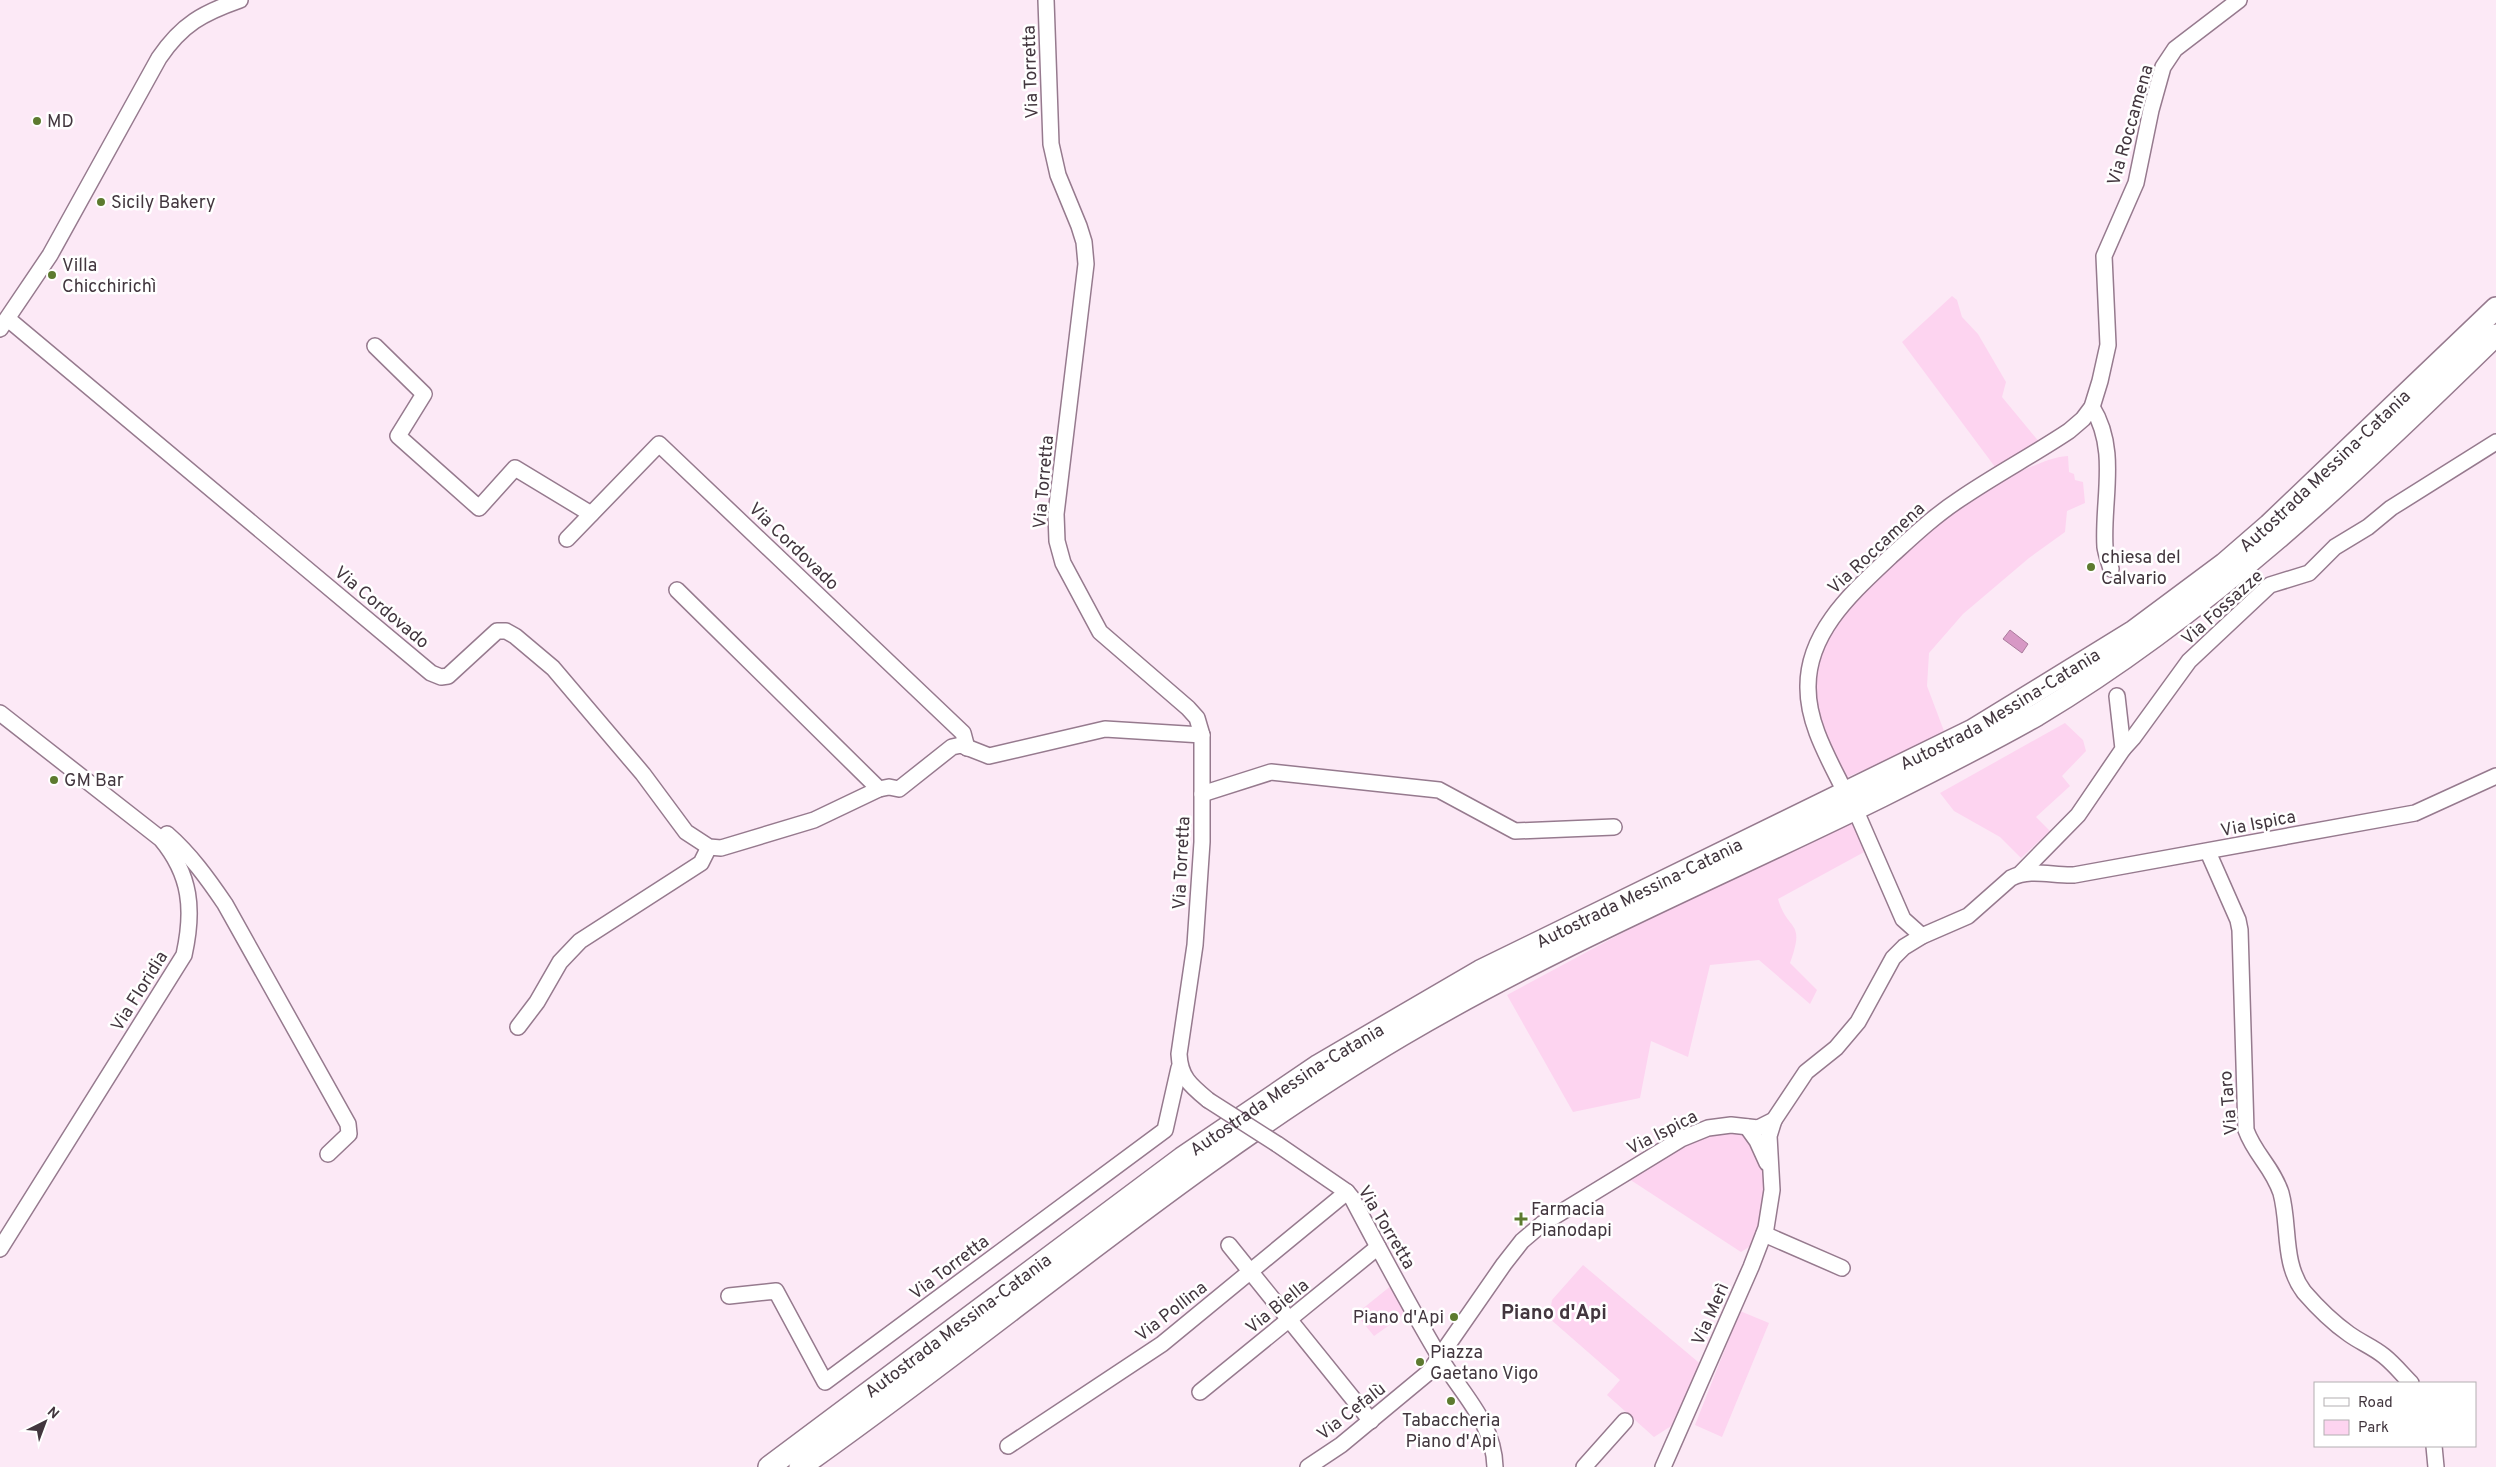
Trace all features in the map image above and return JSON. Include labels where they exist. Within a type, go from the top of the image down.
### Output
[{"type":"highway","name":"Autostrada Messina-Catania","points":[[769,1467],[1174,1164],[1276,1093],[1326,1061],[1441,992],[1496,963],[1973,730],[2085,663],[2134,631],[2217,569],[2270,525],[2496,308]]},
{"type":"highway","name":"Autostrada Messina-Catania","points":[[800,1467],[1192,1173],[1329,1079],[1487,987],[1983,746],[2096,677],[2186,615],[2280,539],[2496,335]]},
{"type":"street","points":[[4,324],[50,255],[159,58],[172,39],[192,21],[209,11],[240,0]]},
{"type":"street","name":"Via Torretta","points":[[729,1296],[776,1292],[826,1382],[1165,1130],[1179,1068],[1179,1054],[1195,945],[1202,842],[1202,735],[1197,718],[1188,708],[1100,632],[1063,563],[1057,541],[1056,514],[1086,264],[1084,242],[1058,175],[1051,144],[1046,0]]},
{"type":"street","name":"Via Roccamena","points":[[1841,784],[1814,722],[1808,694],[1811,663],[1818,641],[1847,598],[1914,534],[1958,500],[2069,431],[2083,419],[2092,407],[2108,345],[2104,256],[2136,183],[2151,110],[2164,67],[2175,49],[2239,0]]},
{"type":"street","name":"Via Cordovado","points":[[4,324],[431,673],[441,677],[448,676],[497,631],[506,631],[515,636],[552,668],[643,774],[686,832],[709,847]]},
{"type":"street","points":[[375,346],[424,394],[398,436],[480,508],[515,468],[591,514]]},
{"type":"street","points":[[2092,407],[2101,428],[2106,454],[2108,497],[2105,547],[2111,569]]},
{"type":"street","name":"Via Fossazze","points":[[2122,749],[2134,738],[2189,661],[2270,585],[2309,574],[2335,547],[2368,527],[2391,508],[2496,442]]},
{"type":"street","name":"Via Cordovado","points":[[567,539],[659,444],[963,733],[967,748]]},
{"type":"street","points":[[677,590],[879,789]]},
{"type":"street","points":[[2117,696],[2122,749]]},
{"type":"street","name":"Via Floridia","points":[[0,713],[161,839],[180,866],[190,909],[190,930],[184,954],[0,1250]]},
{"type":"street","points":[[518,1027],[537,1002],[560,962],[580,941],[605,923],[701,863],[709,847],[721,848],[814,820],[879,789],[889,787],[899,789],[952,747],[961,745],[989,756],[1106,729],[1202,735]]},
{"type":"street","name":"Via Ispica","points":[[1415,1384],[1440,1358],[1504,1264],[1522,1241],[1542,1224],[1681,1139],[1708,1128],[1731,1125],[1752,1127],[1774,1120],[1806,1072],[1836,1048],[1858,1022],[1893,958],[1904,947],[1922,936],[1968,916],[2011,878],[2020,874],[2078,815],[2122,749]]},
{"type":"street","points":[[1202,794],[1271,772],[1439,790],[1515,831],[1614,827]]},
{"type":"street","name":"Via Ispica","points":[[2020,874],[2074,875],[2415,813],[2496,776]]},
{"type":"street","points":[[1859,818],[1903,919],[1904,947]]},
{"type":"street","points":[[143,824],[152,822],[177,843],[209,880],[230,912],[348,1124],[349,1134],[328,1154]]},
{"type":"street","name":"Via Taro","points":[[2208,852],[2238,920],[2240,930],[2246,1130],[2250,1142],[2270,1167],[2280,1192],[2287,1218],[2289,1261],[2294,1278],[2318,1308],[2349,1334],[2383,1356],[2410,1382]]},
{"type":"street","points":[[1903,919],[1922,936]]},
{"type":"street","name":"Via Torretta","points":[[1179,1068],[1190,1085],[1208,1100],[1347,1192],[1440,1358],[1469,1397],[1485,1426],[1495,1467]]},
{"type":"street","points":[[1769,1150],[1769,1136],[1774,1120]]},
{"type":"street","points":[[1752,1127],[1769,1150]]},
{"type":"street","points":[[1752,1127],[1771,1172]]},
{"type":"street","name":"Via Merì","points":[[1663,1467],[1764,1234],[1770,1208],[1771,1172],[1769,1150]]},
{"type":"street","name":"Via Pollina","points":[[1008,1446],[1162,1344],[1347,1192]]},
{"type":"street","points":[[1764,1234],[1842,1268]]},
{"type":"street","points":[[1229,1244],[1371,1420]]},
{"type":"street","name":"Via Biella","points":[[1200,1392],[1378,1247]]},
{"type":"street","name":"Via Cefalù","points":[[1308,1467],[1415,1384]]},
{"type":"street","points":[[1584,1467],[1625,1421]]},
{"type":"street","points":[[2434,1447],[2436,1467]]},
{"type":"green space","points":[[1952,296],[1957,300],[1962,317],[1978,334],[2006,382],[2002,397],[2040,443],[1998,471],[1902,342]]},
{"type":"green space","points":[[2068,456],[2069,472],[2074,474],[2075,480],[2083,482],[2085,503],[2067,511],[2065,532],[2029,558],[1963,614],[1929,653],[1927,686],[1944,731],[1907,752],[1845,778],[1822,728],[1814,688],[1816,667],[1821,652],[1827,637],[1841,613],[1908,550],[1945,518],[1965,504],[2028,468],[2052,459]]},
{"type":"green space","points":[[2065,723],[2083,740],[2086,751],[2062,776],[2070,786],[2036,817],[2050,831],[2021,858],[2000,837],[1954,811],[1940,793]]},
{"type":"green space","points":[[1853,820],[1866,851],[1778,899],[1782,910],[1796,932],[1790,963],[1817,990],[1810,1004],[1759,960],[1710,965],[1688,1057],[1651,1041],[1640,1098],[1573,1112],[1507,995],[1728,876]]},
{"type":"green space","points":[[1715,1131],[1745,1134],[1766,1174],[1768,1199],[1755,1243],[1741,1252],[1626,1177],[1673,1147]]},
{"type":"green space","points":[[1583,1265],[1704,1367],[1679,1421],[1654,1437],[1607,1395],[1620,1380],[1549,1318],[1552,1300]]},
{"type":"green space","points":[[1392,1285],[1408,1312],[1374,1336],[1356,1314]]},
{"type":"green space","points":[[1740,1311],[1769,1323],[1722,1437],[1695,1425]]},
{"type":"shaded area","points":[[2010,630],[2028,644],[2022,653],[2003,639]]},
{"type":"place","name":"MD","points":[[37,121]]},
{"type":"place","name":"Sicily Bakery","points":[[101,202]]},
{"type":"place","name":"Villa Chicchirichì","points":[[52,275]]},
{"type":"place","name":"chiesa del Calvario","points":[[2091,567]]},
{"type":"place","name":"GM Bar","points":[[54,780]]},
{"type":"place","name":"Farmacia Pianodapi","points":[[1521,1219]]},
{"type":"place","name":"Piano d'Api","points":[[1454,1317]]},
{"type":"place","name":"Piazza Gaetano Vigo","points":[[1420,1362]]},
{"type":"place","name":"Tabaccheria Piano d'Api","points":[[1451,1401]]},
{"type":"district","name":"Piano d'Api","points":[[1554,1312]]}]
